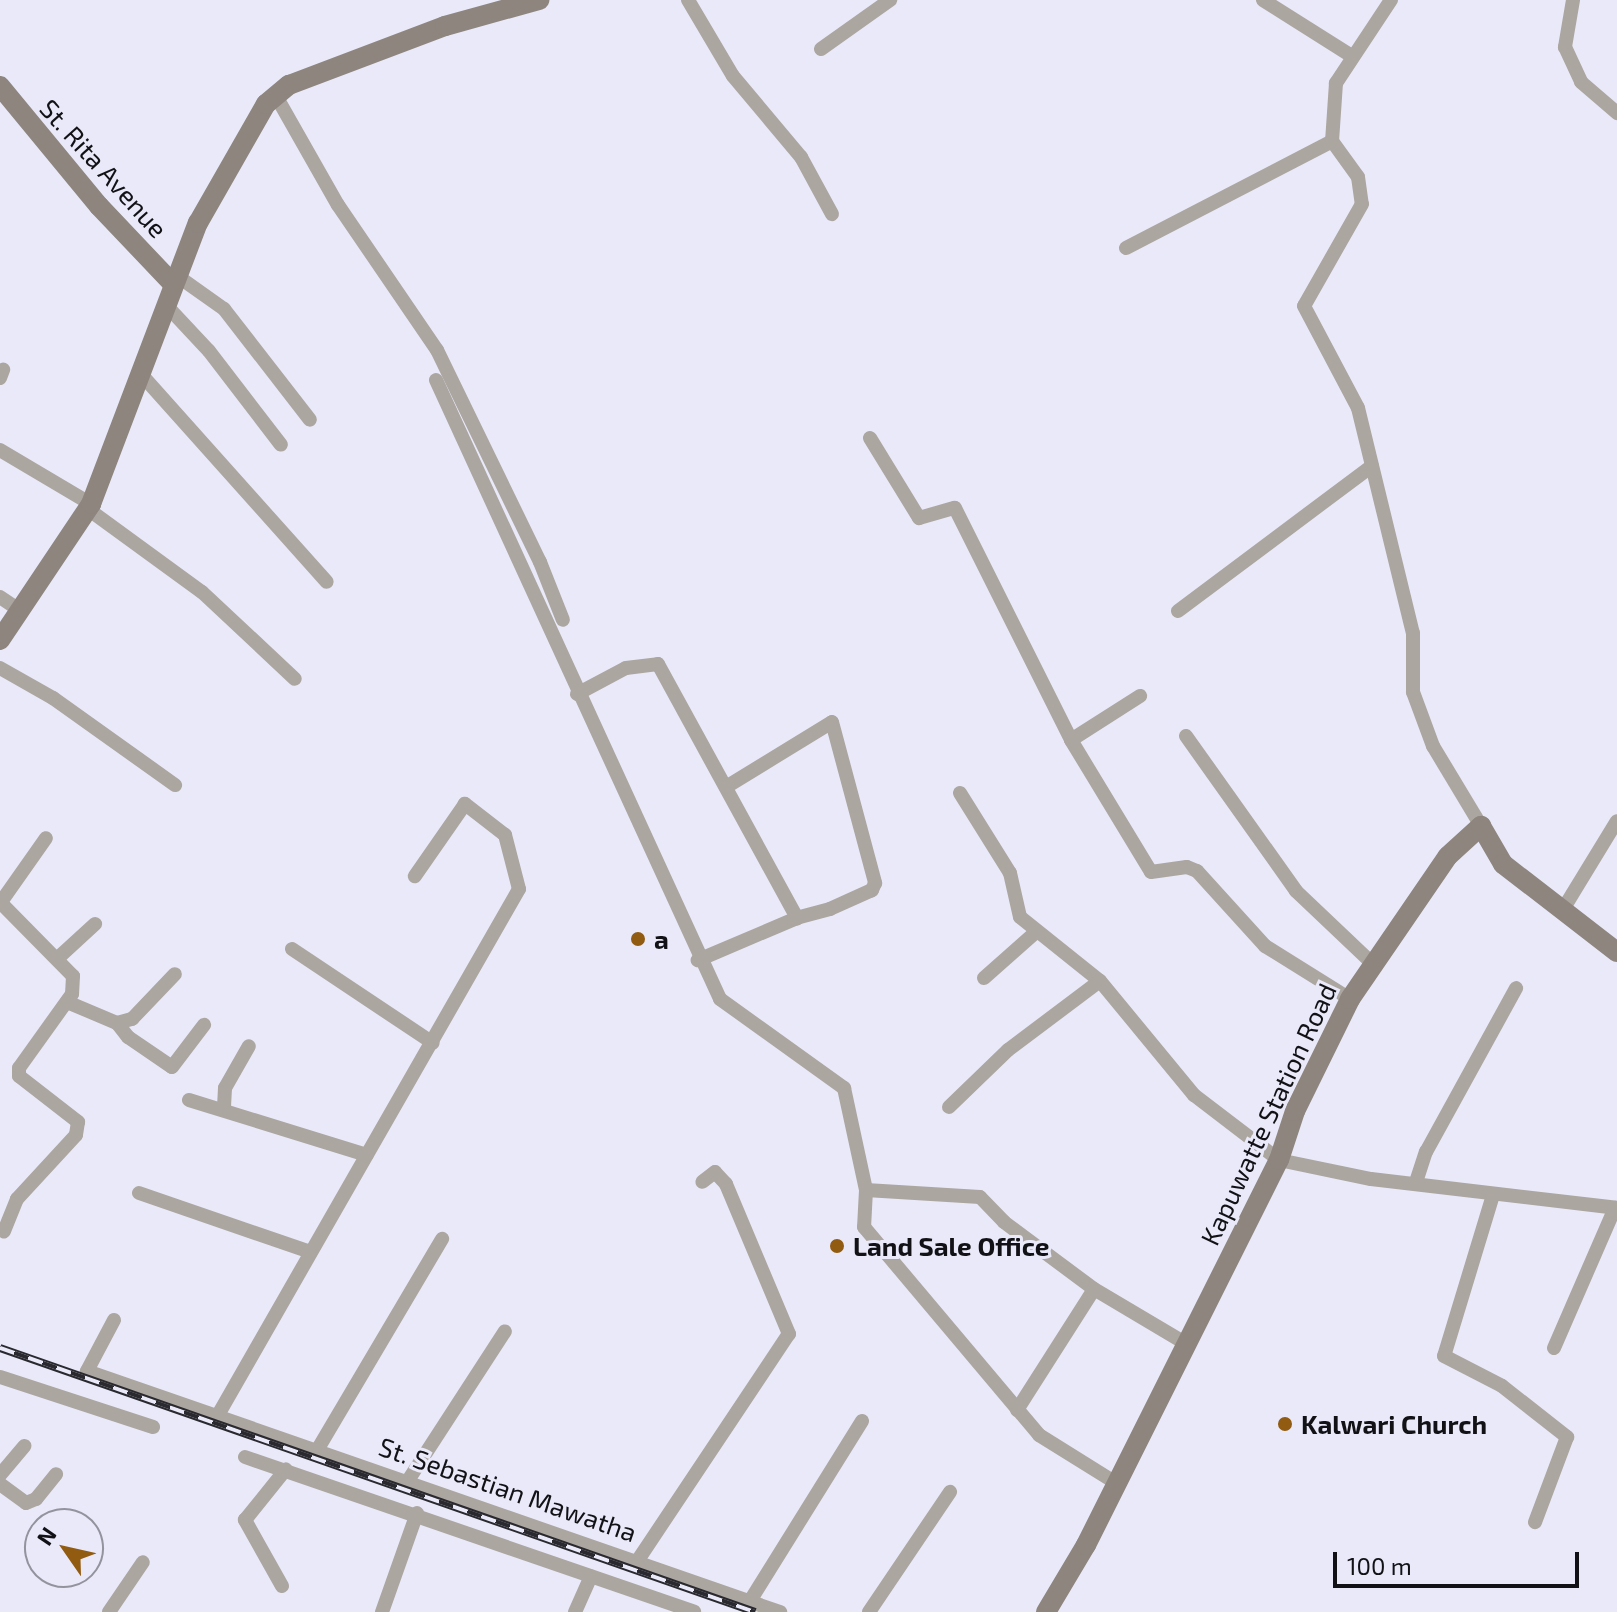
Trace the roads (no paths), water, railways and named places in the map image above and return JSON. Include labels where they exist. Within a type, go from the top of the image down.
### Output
[{"type":"street","points":[[0,640],[89,506],[174,279],[238,146],[276,96],[289,85],[445,26],[539,0]]},
{"type":"street","points":[[688,0],[733,76],[801,157],[832,214]]},
{"type":"street","points":[[821,49],[890,0]]},
{"type":"street","points":[[1263,0],[1350,55]]},
{"type":"street","points":[[1391,0],[1350,55],[1336,83],[1332,141],[1358,177],[1362,204],[1304,306],[1358,408],[1413,633],[1413,692],[1433,746],[1503,864],[1617,952]]},
{"type":"street","points":[[1574,0],[1565,47],[1581,82],[1617,113]]},
{"type":"street","name":"St. Rita Avenue","points":[[0,86],[99,206],[174,279]]},
{"type":"street","points":[[276,96],[338,205],[437,350],[540,562],[563,620]]},
{"type":"street","points":[[1126,248],[1332,141]]},
{"type":"street","points":[[174,279],[224,309],[310,420]]},
{"type":"street","points":[[165,304],[209,351],[281,445]]},
{"type":"street","points":[[140,373],[327,582]]},
{"type":"street","points":[[436,380],[524,564],[577,694],[698,960],[720,999],[844,1088],[866,1190],[864,1227],[1039,1435],[1116,1483]]},
{"type":"street","points":[[870,438],[919,518],[955,508],[1071,740],[1151,872],[1187,867],[1197,871],[1265,946],[1350,999]]},
{"type":"street","points":[[0,450],[89,506],[202,592],[295,679]]},
{"type":"street","points":[[1178,611],[1372,466]]},
{"type":"street","points":[[0,597],[19,610]]},
{"type":"street","points":[[577,694],[626,668],[658,664],[797,918]]},
{"type":"street","points":[[0,668],[53,698],[175,785]]},
{"type":"street","points":[[1071,740],[1140,696]]},
{"type":"street","points":[[698,960],[797,918],[830,909],[872,890],[875,883],[832,722],[726,787]]},
{"type":"street","points":[[1186,736],[1296,891],[1372,963]]},
{"type":"street","points":[[960,793],[1010,873],[1020,917],[1100,981],[1194,1095],[1279,1160],[1371,1179],[1616,1208],[1554,1348]]},
{"type":"street","points":[[218,1415],[519,889],[517,866],[505,835],[465,804],[415,876]]},
{"type":"street","points":[[1562,911],[1617,821]]},
{"type":"street","name":"Kapuwatte Station Road","points":[[1046,1612],[1116,1483],[1279,1160],[1295,1111],[1350,999],[1448,856],[1481,826]]},
{"type":"street","points":[[4,1231],[32,1179],[76,1135],[78,1122],[19,1076],[19,1068],[67,1002],[73,976],[59,957],[0,902],[46,838]]},
{"type":"street","points":[[59,957],[95,924]]},
{"type":"street","points":[[984,978],[1036,932]]},
{"type":"street","points":[[292,949],[433,1043]]},
{"type":"street","points":[[117,1023],[132,1019],[150,1004],[175,974]]},
{"type":"street","points":[[949,1107],[1008,1050],[1100,981]]},
{"type":"street","points":[[1416,1182],[1426,1152],[1516,988]]},
{"type":"street","points":[[67,1002],[117,1023],[128,1037],[172,1067],[204,1025]]},
{"type":"street","points":[[224,1107],[225,1088],[249,1046]]},
{"type":"street","points":[[189,1100],[224,1107],[367,1155]]},
{"type":"street","points":[[638,1560],[789,1334],[726,1184],[715,1172],[702,1182]]},
{"type":"street","points":[[866,1190],[980,1197],[1004,1222],[1094,1289],[1185,1343]]},
{"type":"street","points":[[139,1193],[310,1252]]},
{"type":"street","points":[[1493,1195],[1444,1356],[1502,1386],[1567,1437],[1535,1522]]},
{"type":"street","points":[[319,1447],[442,1239]]},
{"type":"street","points":[[1017,1410],[1094,1289]]},
{"type":"street","name":"St. Sebastian Mawatha","points":[[114,1320],[87,1371],[319,1447],[780,1612]]},
{"type":"street","points":[[409,1479],[505,1331]]},
{"type":"street","points":[[0,1377],[153,1427]]},
{"type":"street","points":[[750,1601],[862,1421]]},
{"type":"street","points":[[0,1475],[24,1446]]},
{"type":"street","points":[[245,1457],[417,1513],[472,1538],[694,1612]]},
{"type":"street","points":[[282,1586],[245,1520],[286,1469]]},
{"type":"street","points":[[0,1484],[26,1503],[36,1499],[56,1474]]},
{"type":"street","points":[[869,1612],[950,1492]]},
{"type":"street","points":[[382,1612],[417,1513]]},
{"type":"street","points":[[109,1612],[143,1562]]},
{"type":"street","points":[[575,1612],[591,1576]]},
{"type":"railway","points":[[0,1348],[755,1612]]},
{"type":"place","name":"a","points":[[638,939]]},
{"type":"place","name":"Land Sale Office","points":[[837,1246]]},
{"type":"place","name":"Kalwari Church","points":[[1285,1424]]}]
